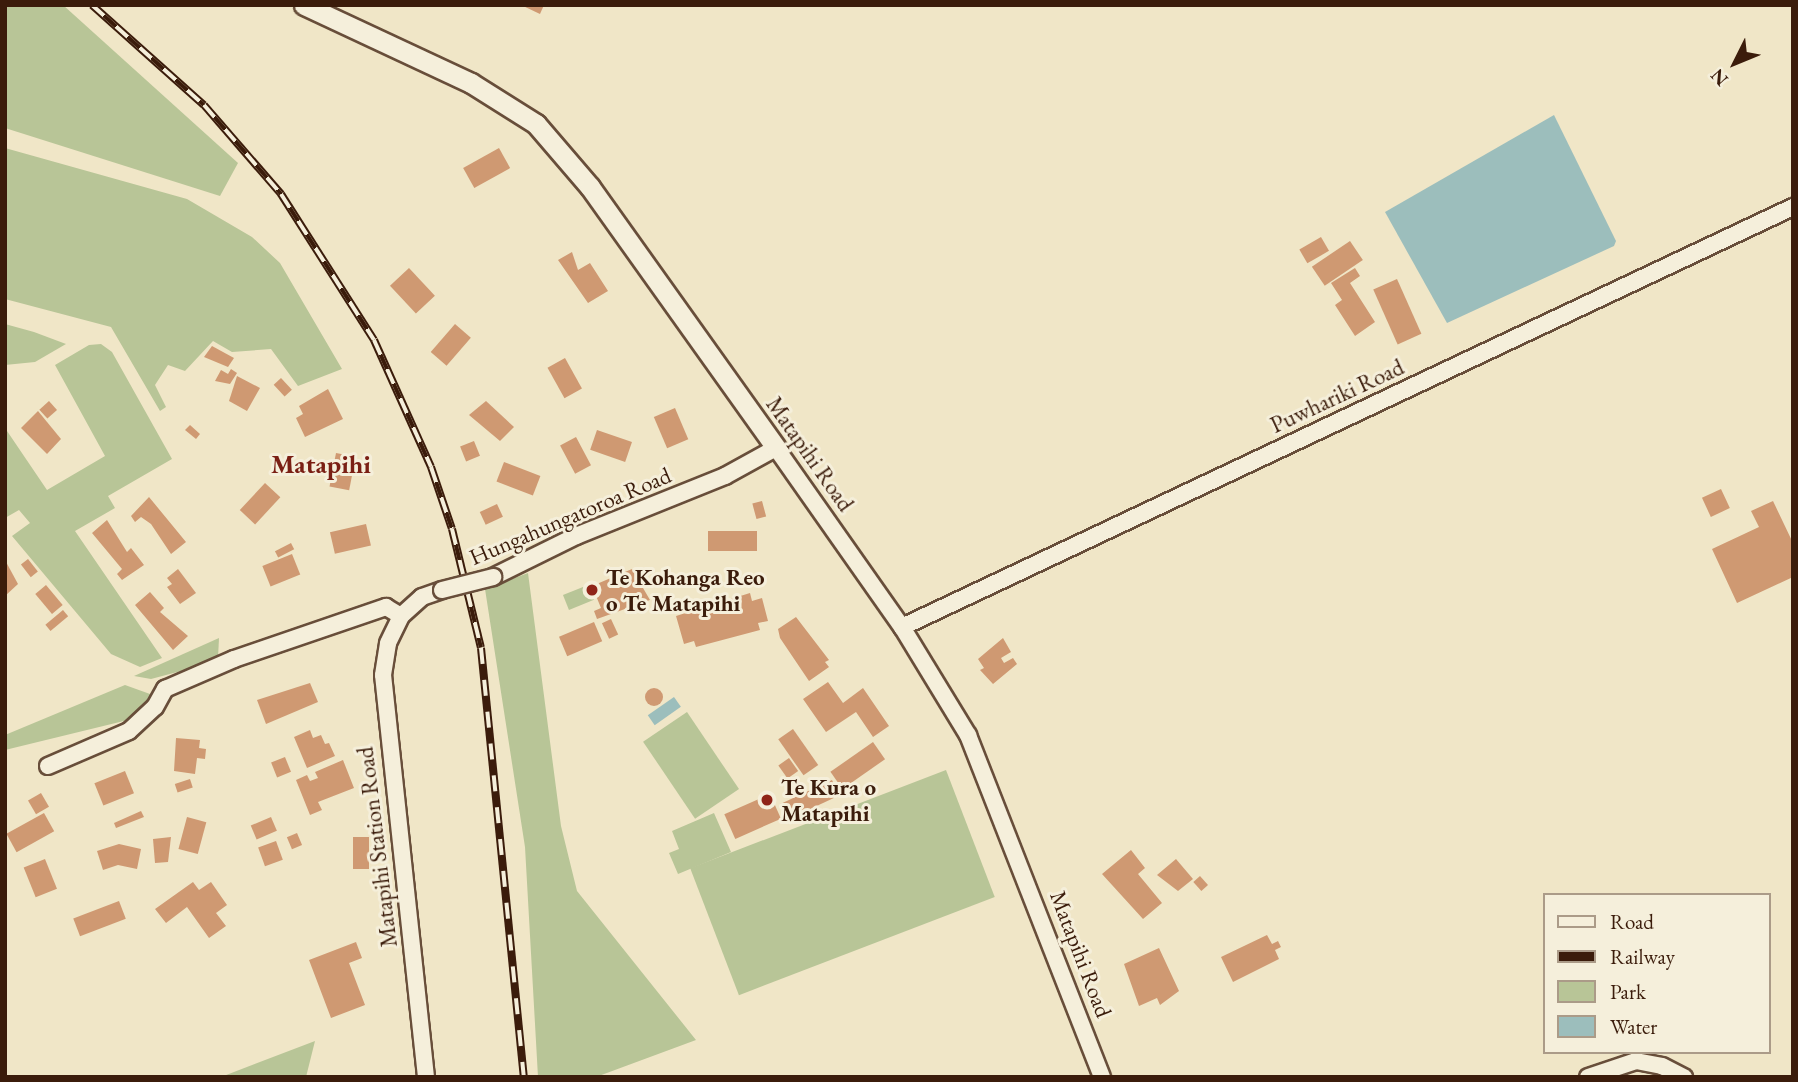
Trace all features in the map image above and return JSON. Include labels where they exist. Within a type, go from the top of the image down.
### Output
[{"type":"street","name":"Matapihi Road","points":[[304,5],[471,83],[536,124],[575,166],[902,627],[968,734],[1102,1077]]},
{"type":"street","name":"Puwhariki Road","points":[[902,627],[1793,207]]},
{"type":"street","name":"Hungahungatoroa Road","points":[[401,616],[422,597],[493,577],[576,536],[724,476],[776,448]]},
{"type":"street","points":[[48,766],[129,731],[155,708],[165,689],[234,659],[386,607],[401,616]]},
{"type":"street","name":"Matapihi Station Road","points":[[401,616],[388,643],[383,694],[426,1077]]},
{"type":"street","points":[[1587,1077],[1636,1061],[1662,1066],[1684,1077]]},
{"type":"green space","points":[[5,5],[63,5],[238,163],[220,196],[5,128]]},
{"type":"green space","points":[[5,148],[187,199],[252,237],[280,263],[342,369],[298,386],[271,349],[232,352],[213,341],[185,371],[168,365],[155,385],[166,407],[160,411],[111,327],[5,299]]},
{"type":"green space","points":[[5,324],[66,344],[35,362],[5,365]]},
{"type":"green space","points":[[101,344],[112,352],[172,459],[108,496],[115,508],[75,531],[162,658],[140,667],[111,654],[12,536],[30,523],[19,510],[5,518],[5,428],[47,490],[105,456],[55,365],[89,345]]},
{"type":"green space","points":[[528,573],[561,826],[577,891],[696,1040],[596,1077],[538,1077],[525,847],[485,589]]},
{"type":"green space","points":[[588,585],[594,600],[569,610],[563,595]]},
{"type":"green space","points":[[219,638],[218,658],[211,663],[151,679],[134,676]]},
{"type":"green space","points":[[125,685],[150,694],[152,702],[132,719],[5,750],[5,735]]},
{"type":"green space","points":[[687,712],[739,789],[695,819],[643,742]]},
{"type":"green space","points":[[946,770],[995,897],[739,995],[690,868]]},
{"type":"green space","points":[[714,813],[731,852],[678,874],[669,853],[679,849],[672,831]]},
{"type":"green space","points":[[315,1041],[306,1077],[221,1077]]},
{"type":"water","points":[[1554,115],[1616,241],[1614,246],[1447,323],[1385,212]]},
{"type":"water","points":[[674,697],[681,707],[655,725],[648,715]]},
{"type":"building","points":[[521,5],[544,5],[540,14]]},
{"type":"building","points":[[499,148],[510,168],[474,188],[463,168]]},
{"type":"building","points":[[1321,237],[1329,251],[1307,263],[1299,250]]},
{"type":"building","points":[[1350,241],[1363,260],[1325,286],[1312,267]]},
{"type":"building","points":[[572,252],[578,270],[590,263],[608,291],[588,303],[558,260]]},
{"type":"building","points":[[409,268],[435,296],[416,314],[390,286]]},
{"type":"building","points":[[1355,268],[1360,276],[1350,283],[1375,322],[1355,336],[1335,305],[1342,300],[1331,283]]},
{"type":"building","points":[[1397,279],[1421,334],[1398,344],[1373,290]]},
{"type":"building","points":[[455,324],[471,338],[447,366],[431,352]]},
{"type":"building","points":[[212,346],[234,358],[228,367],[204,357]]},
{"type":"building","points":[[565,358],[582,389],[564,398],[548,368]]},
{"type":"building","points":[[231,369],[237,373],[230,384],[215,381],[221,370],[228,374]]},
{"type":"building","points":[[237,376],[260,388],[247,411],[229,401]]},
{"type":"building","points":[[281,378],[292,390],[285,397],[274,385]]},
{"type":"building","points":[[328,389],[343,419],[305,437],[296,418],[303,414],[299,406]]},
{"type":"building","points":[[49,401],[57,410],[47,419],[39,410]]},
{"type":"building","points":[[486,401],[514,427],[500,441],[469,415]]},
{"type":"building","points":[[675,408],[688,439],[667,448],[654,417]]},
{"type":"building","points":[[38,411],[61,439],[47,454],[21,428]]},
{"type":"building","points":[[190,425],[200,434],[196,439],[185,430]]},
{"type":"building","points":[[597,430],[632,442],[625,462],[590,450]]},
{"type":"building","points":[[576,437],[591,465],[575,474],[560,445]]},
{"type":"building","points":[[474,441],[480,456],[466,461],[460,447]]},
{"type":"building","points":[[336,453],[356,457],[349,490],[330,486]]},
{"type":"building","points":[[504,462],[540,476],[533,496],[496,482]]},
{"type":"building","points":[[265,483],[280,497],[255,524],[240,510]]},
{"type":"building","points":[[1721,489],[1730,508],[1711,517],[1702,498]]},
{"type":"building","points":[[149,497],[186,542],[171,554],[151,524],[141,517],[135,522],[131,516]]},
{"type":"building","points":[[762,501],[766,516],[756,519],[752,504]]},
{"type":"building","points":[[1773,501],[1793,543],[1793,577],[1737,603],[1712,549],[1759,527],[1751,511]]},
{"type":"building","points":[[497,504],[503,517],[486,525],[480,512]]},
{"type":"building","points":[[107,520],[127,552],[131,548],[144,565],[122,580],[117,574],[122,569],[92,533]]},
{"type":"building","points":[[366,524],[371,545],[335,554],[330,532]]},
{"type":"building","points":[[708,531],[757,531],[757,551],[708,551]]},
{"type":"building","points":[[291,543],[294,549],[278,557],[275,551]]},
{"type":"building","points":[[292,554],[300,574],[271,586],[262,566]]},
{"type":"building","points":[[28,559],[38,572],[31,577],[21,565]]},
{"type":"building","points":[[5,560],[18,584],[5,596]]},
{"type":"building","points":[[178,569],[196,593],[180,604],[167,587],[172,584],[167,578]]},
{"type":"building","points":[[632,569],[650,600],[597,619],[594,611],[601,608],[592,586]]},
{"type":"building","points":[[46,585],[63,605],[52,614],[35,594]]},
{"type":"building","points":[[150,592],[164,608],[160,612],[188,636],[173,650],[135,605]]},
{"type":"building","points":[[750,593],[752,601],[762,598],[768,621],[758,623],[760,630],[696,647],[694,641],[684,644],[676,616]]},
{"type":"building","points":[[63,610],[68,616],[51,631],[45,625]]},
{"type":"building","points":[[796,617],[829,660],[825,662],[829,667],[809,681],[780,638],[778,629]]},
{"type":"building","points":[[611,619],[618,634],[609,639],[602,623]]},
{"type":"building","points":[[594,622],[602,641],[567,656],[559,637]]},
{"type":"building","points":[[1003,638],[1011,652],[1001,658],[1004,663],[1013,658],[1017,664],[993,684],[980,670],[984,668],[978,659]]},
{"type":"building","points":[[828,682],[843,703],[863,688],[889,726],[873,737],[856,712],[826,732],[803,699]]},
{"type":"building","points":[[310,683],[318,702],[266,724],[257,700]]},
{"type":"building","points":[[650,688],[658,688],[663,697],[661,704],[650,706],[645,701],[645,693]]},
{"type":"building","points":[[793,729],[818,765],[803,775],[778,739]]},
{"type":"building","points":[[310,730],[313,738],[321,735],[325,744],[329,743],[335,756],[307,768],[294,737]]},
{"type":"building","points":[[176,738],[200,740],[199,748],[206,749],[205,759],[197,758],[195,774],[174,771]]},
{"type":"building","points":[[873,742],[885,759],[842,789],[830,772]]},
{"type":"building","points":[[285,757],[291,772],[277,777],[271,763]]},
{"type":"building","points":[[789,758],[798,771],[788,779],[778,765]]},
{"type":"building","points":[[343,760],[354,788],[318,802],[322,810],[310,815],[296,780],[307,775],[310,781],[318,778],[315,772]]},
{"type":"building","points":[[125,771],[134,793],[103,806],[94,783]]},
{"type":"building","points":[[190,779],[193,788],[178,793],[175,784]]},
{"type":"building","points":[[832,780],[839,795],[788,819],[780,804]]},
{"type":"building","points":[[41,793],[49,807],[36,814],[28,800]]},
{"type":"building","points":[[770,794],[781,819],[735,839],[724,814]]},
{"type":"building","points":[[141,811],[144,817],[116,828],[114,823]]},
{"type":"building","points":[[44,813],[54,831],[17,852],[6,834]]},
{"type":"building","points":[[187,817],[206,822],[198,854],[178,849]]},
{"type":"building","points":[[271,817],[277,831],[257,839],[251,826]]},
{"type":"building","points":[[297,833],[302,845],[292,849],[287,837]]},
{"type":"building","points":[[171,837],[168,862],[155,863],[153,839]]},
{"type":"building","points":[[353,837],[369,837],[369,869],[353,869]]},
{"type":"building","points":[[276,841],[283,860],[265,866],[258,847]]},
{"type":"building","points":[[119,844],[141,849],[137,869],[118,865],[103,870],[97,851]]},
{"type":"building","points":[[1131,850],[1145,868],[1138,874],[1162,903],[1143,919],[1102,874]]},
{"type":"building","points":[[45,859],[57,889],[36,897],[24,868]]},
{"type":"building","points":[[1176,859],[1193,879],[1178,891],[1157,875]]},
{"type":"building","points":[[1200,876],[1208,885],[1201,891],[1193,882]]},
{"type":"building","points":[[193,882],[199,890],[211,882],[227,905],[216,913],[226,926],[209,938],[187,907],[166,923],[155,909]]},
{"type":"building","points":[[119,901],[126,919],[80,936],[73,919]]},
{"type":"building","points":[[1267,935],[1272,944],[1278,941],[1281,947],[1275,950],[1279,959],[1233,982],[1221,957]]},
{"type":"building","points":[[356,942],[362,958],[349,963],[365,1005],[331,1018],[309,960]]},
{"type":"building","points":[[1159,948],[1179,991],[1160,1005],[1157,998],[1139,1006],[1124,964]]},
{"type":"railway","points":[[92,5],[204,105],[281,194],[374,340],[431,467],[452,529],[481,648],[524,1077]]},
{"type":"place","name":"Te Kohanga Reo o Te Matapihi","points":[[592,590]]},
{"type":"place","name":"Te Kura o Matapihi","points":[[767,800]]},
{"type":"district","name":"Matapihi","points":[[321,465]]}]
